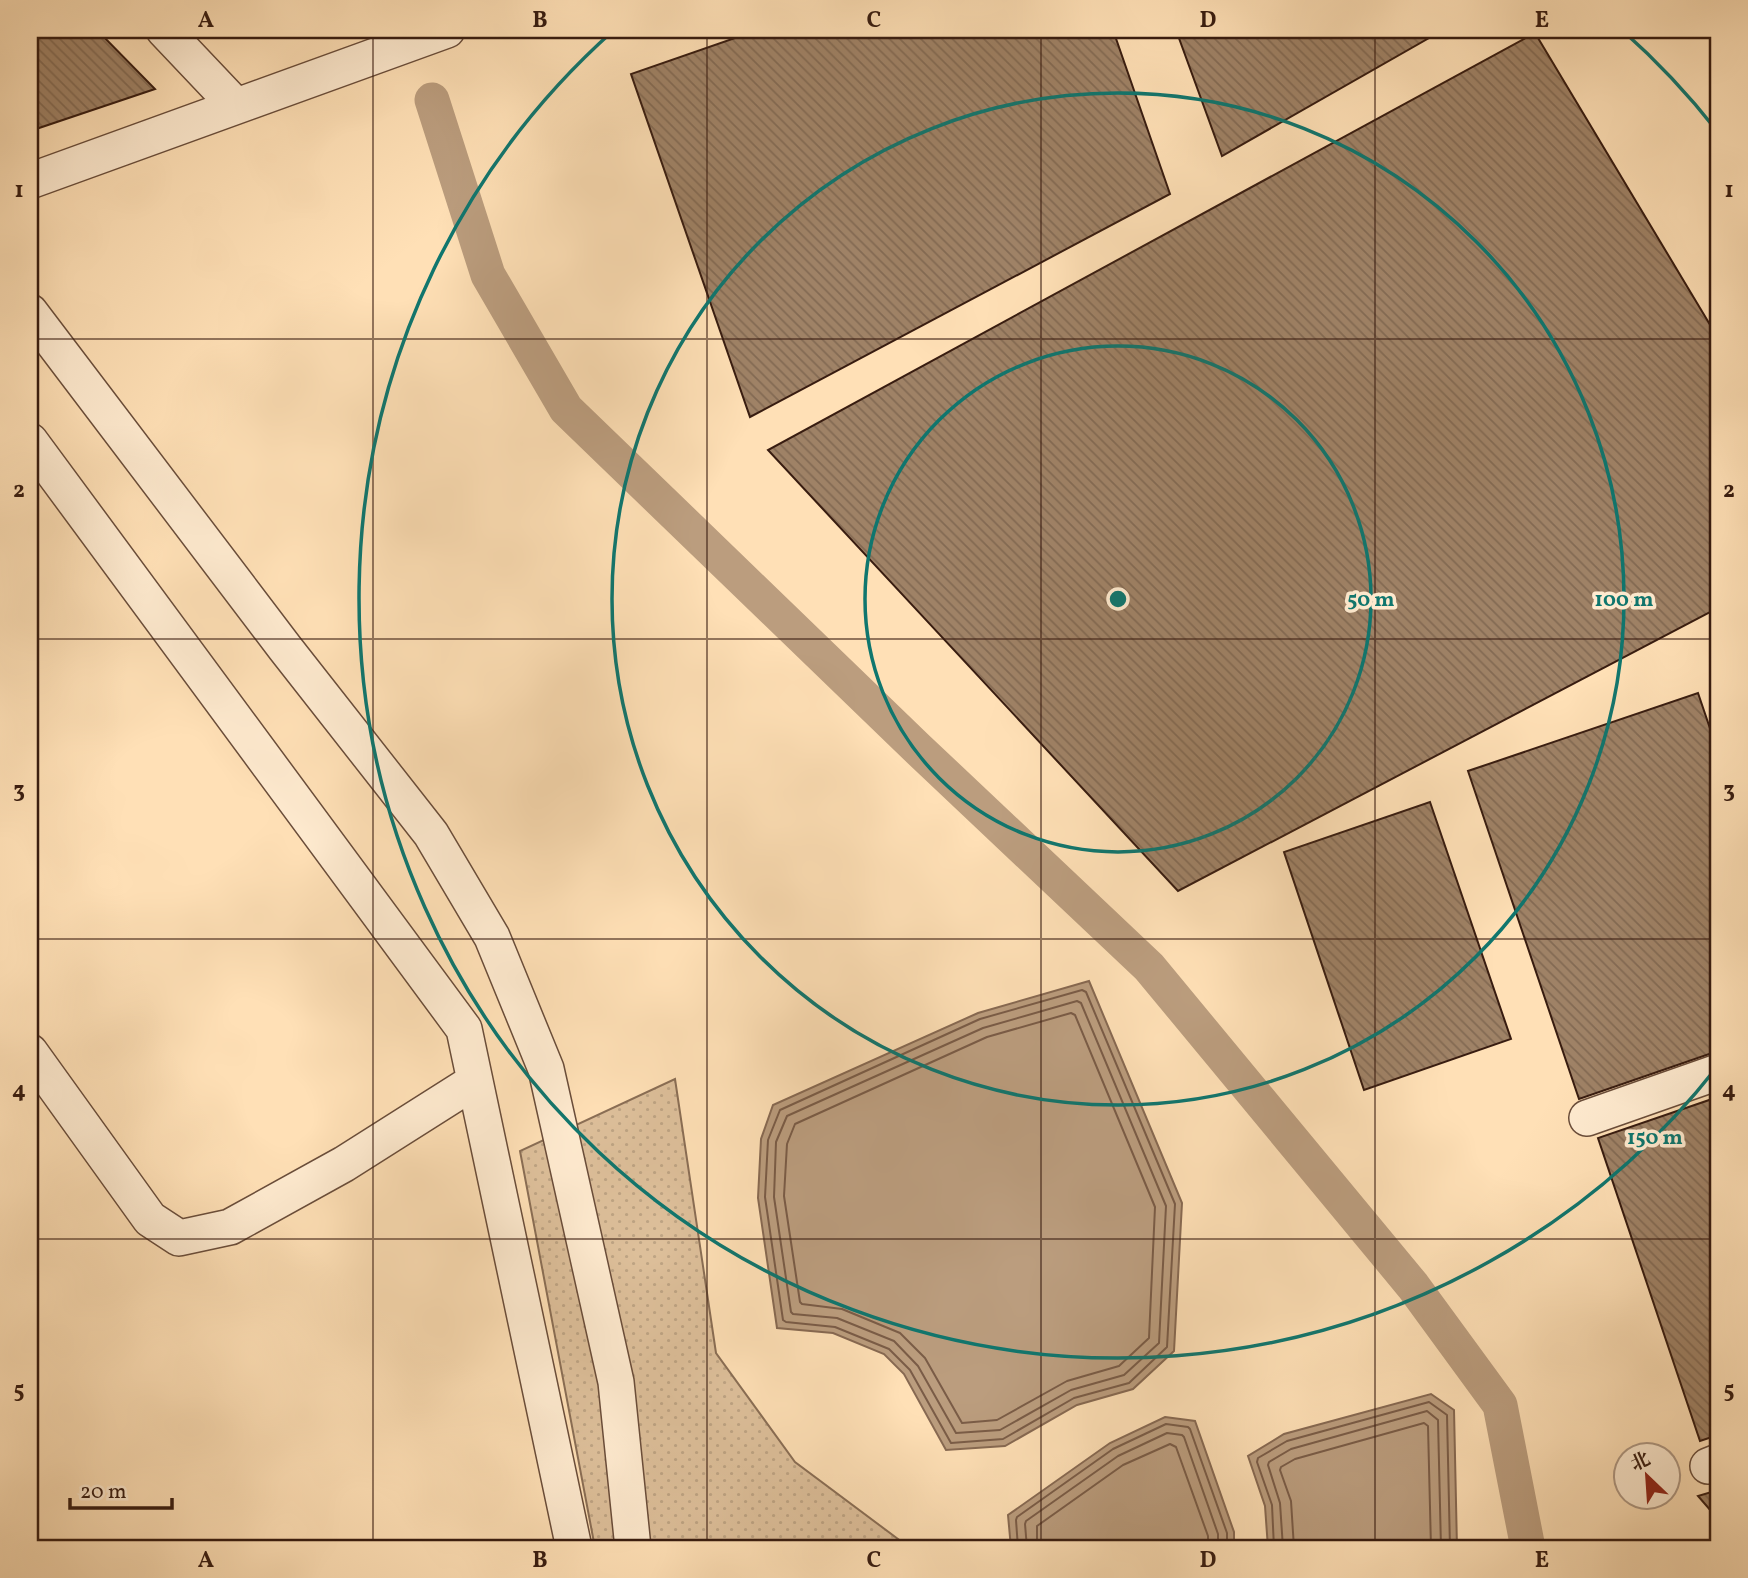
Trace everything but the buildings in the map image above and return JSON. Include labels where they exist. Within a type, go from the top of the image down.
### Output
[{"type":"street","points":[[164,30],[236,106]]},
{"type":"street","points":[[30,181],[447,30]]},
{"type":"street","points":[[30,312],[277,637],[431,834],[492,937],[549,1083],[617,1382],[633,1548]]},
{"type":"street","points":[[30,441],[464,1028],[573,1548]]},
{"type":"street","points":[[30,1052],[150,1219],[179,1238],[230,1227],[344,1164],[475,1081]]},
{"type":"street","points":[[1587,1118],[1718,1072]]},
{"type":"shaded area","points":[[675,1079],[716,1353],[795,1462],[910,1548],[595,1548],[520,1151]]},
{"type":"water","points":[[1089,981],[1182,1203],[1174,1351],[1133,1389],[1077,1405],[1005,1446],[946,1450],[904,1374],[884,1354],[833,1333],[777,1328],[758,1198],[761,1139],[773,1105],[978,1013]]},
{"type":"water","points":[[1431,1394],[1454,1410],[1457,1548],[1268,1548],[1265,1506],[1248,1456],[1284,1434]]},
{"type":"water","points":[[1165,1417],[1195,1421],[1234,1532],[1234,1548],[1011,1548],[1008,1515],[1110,1443]]},
{"type":"waterway","points":[[432,100],[488,275],[566,409],[916,747],[1149,967],[1413,1286],[1500,1405],[1528,1548]]}]
